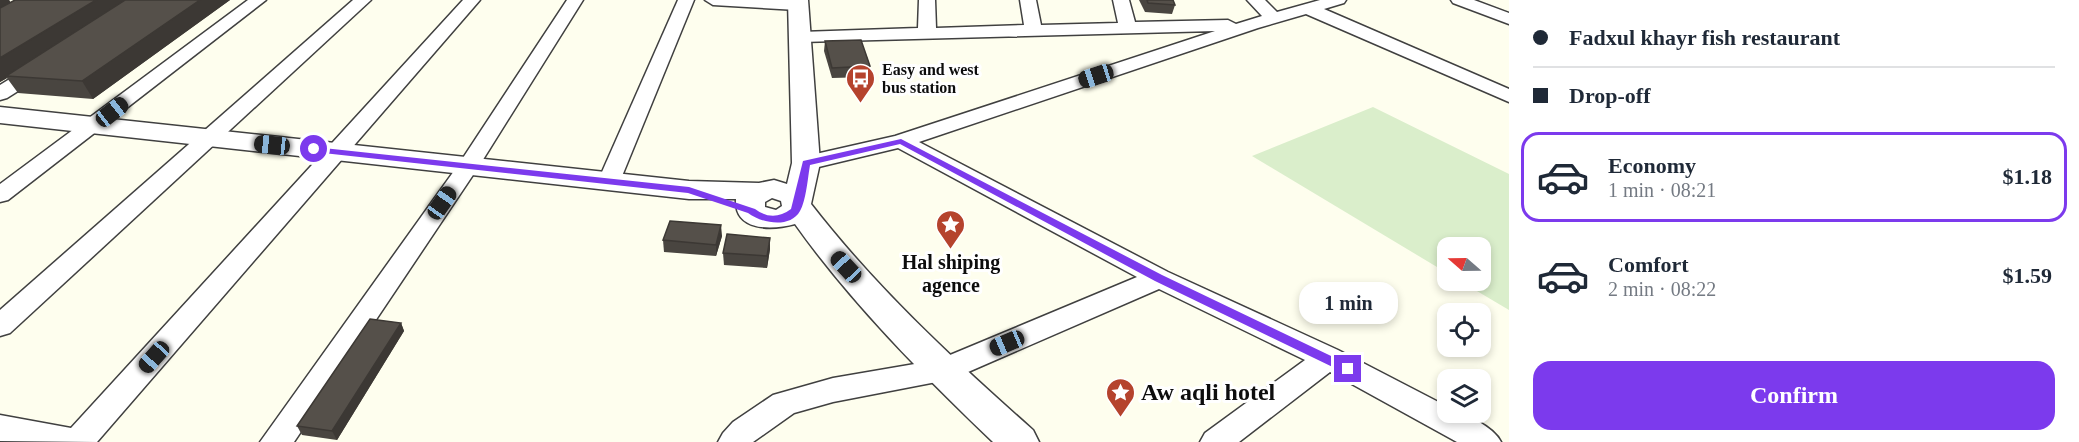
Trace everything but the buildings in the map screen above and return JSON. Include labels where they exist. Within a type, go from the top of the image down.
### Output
[{"type":"street","points":[[0,195],[258,0]]},
{"type":"street","points":[[0,326],[363,0]]},
{"type":"street","points":[[0,428],[76,442],[472,0]]},
{"type":"street","points":[[276,442],[468,166],[575,0]]},
{"type":"street","points":[[609,181],[686,0]]},
{"type":"street","points":[[0,115],[689,190],[761,203],[784,218],[795,211],[806,163],[798,2],[713,0]]},
{"type":"street","points":[[927,0],[927,33]]},
{"type":"street","points":[[1028,0],[1033,30]]},
{"type":"street","points":[[1121,0],[1128,27]]},
{"type":"street","points":[[1255,0],[1275,19]]},
{"type":"street","points":[[761,203],[806,163],[901,141],[1252,24],[1338,0]]},
{"type":"street","points":[[1459,0],[1509,19]]},
{"type":"street","points":[[1309,9],[1509,96]]},
{"type":"street","points":[[801,37],[1252,24]]},
{"type":"street","points":[[0,94],[58,57]]},
{"type":"street","points":[[901,141],[1159,278],[1328,358],[1485,442]]},
{"type":"street","points":[[761,203],[829,249]]},
{"type":"street","points":[[797,204],[829,249],[942,371],[1019,442]]},
{"type":"street","points":[[734,442],[744,431],[784,404],[833,390],[942,371],[1159,278]]},
{"type":"street","points":[[1216,442],[1328,358]]},
{"type":"green space","points":[[1373,107],[1509,174],[1509,310],[1477,291],[1491,291],[1491,237],[1437,237],[1437,267],[1252,156]]},
{"type":"place","name":"Easy and west bus station","points":[[861,104]]},
{"type":"place","name":"Hal shiping agence","points":[[951,250]]},
{"type":"place","name":"Aw aqli hotel","points":[[1120,418]]},
{"type":"route","points":[[314,149],[689,190],[752,211],[759,216],[777,220],[795,211],[806,163],[901,141],[1159,278],[1348,369]]}]
